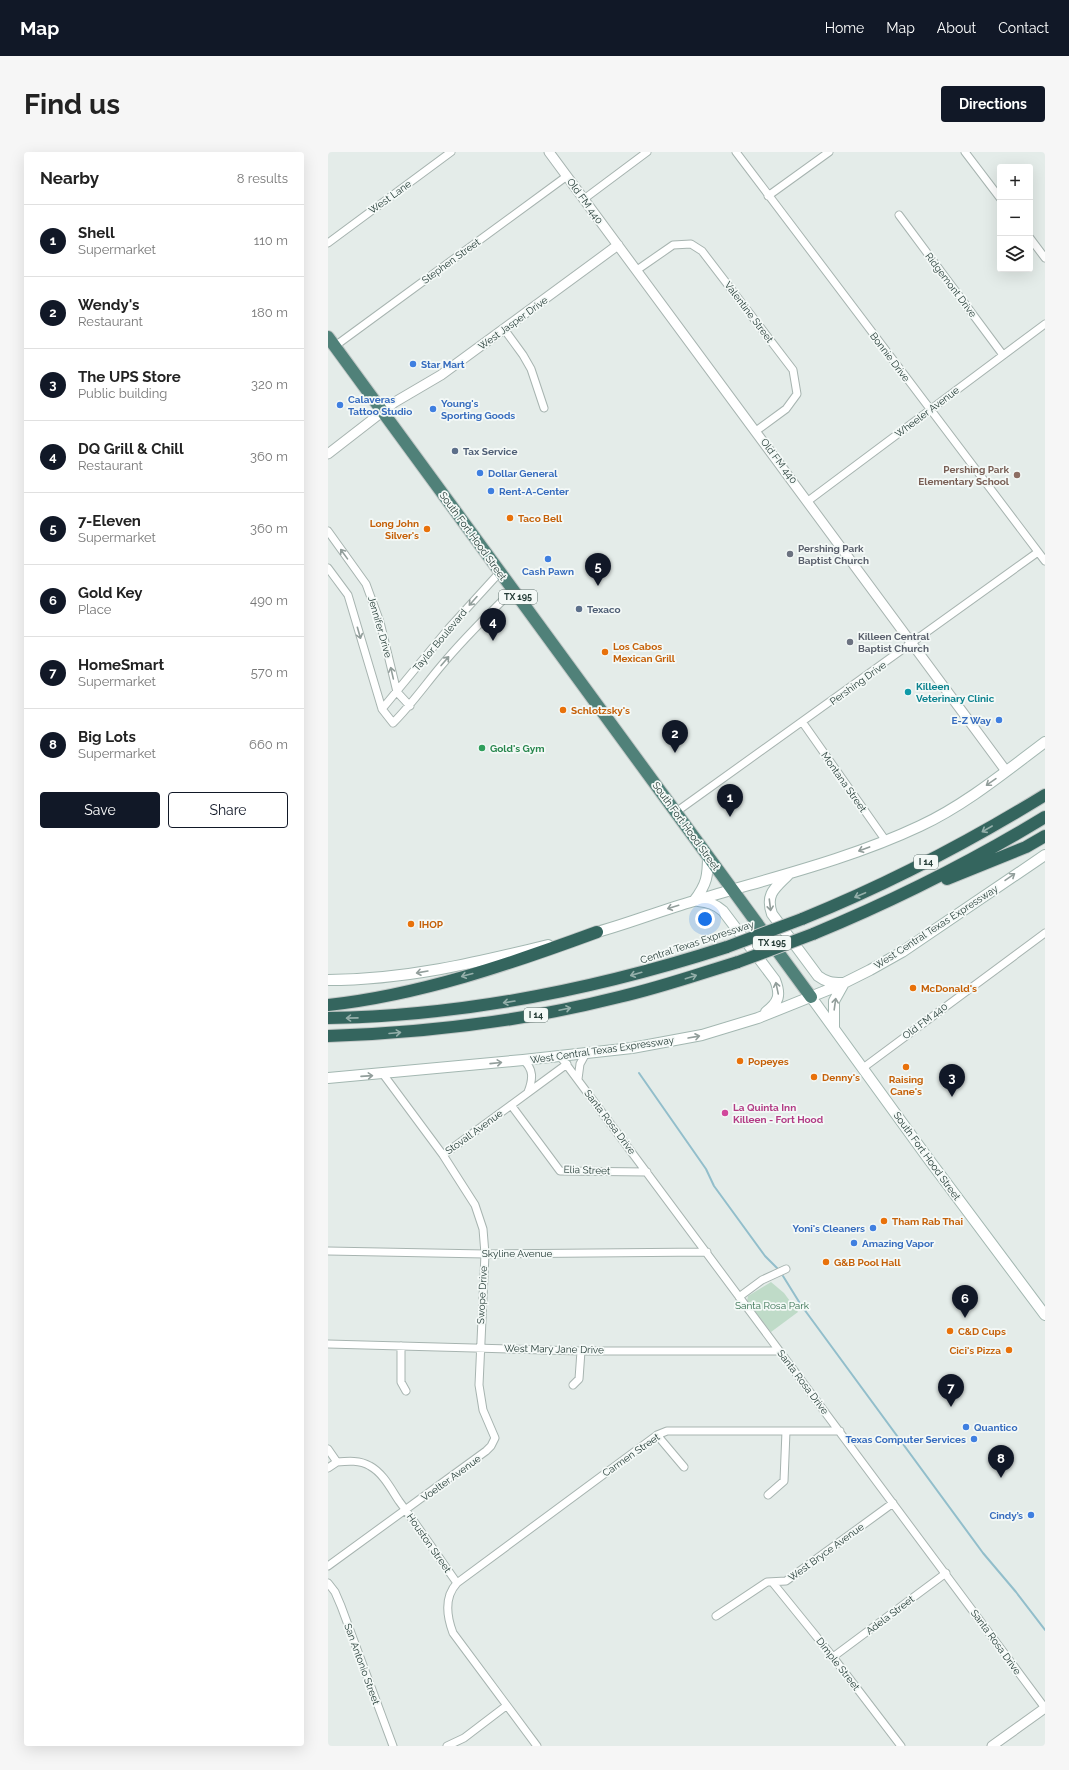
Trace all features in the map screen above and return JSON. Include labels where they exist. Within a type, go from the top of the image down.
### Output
[{"type":"highway","name":"South Fort Hood Street","points":[[331,342],[812,997]]},
{"type":"highway","name":"Central Texas Expressway","points":[[328,1018],[412,1014],[462,1009],[521,1000],[621,979],[727,947],[802,919],[898,877],[978,834],[1045,795]]},
{"type":"highway","name":"I 14","points":[[328,1036],[425,1030],[518,1018],[619,998],[738,962],[813,934],[873,909],[987,850],[1045,816]]},
{"type":"highway","points":[[873,909],[1026,847],[1045,836]]},
{"type":"highway","points":[[328,1004],[350,1002],[428,986],[535,954],[596,932]]},
{"type":"main road","points":[[328,980],[391,976],[470,964],[596,932],[694,901],[842,858],[921,826],[943,814],[1006,771],[1045,742]]},
{"type":"main road","name":"West Central Texas Expressway","points":[[328,1078],[383,1074],[632,1048],[702,1035],[758,1018],[844,983],[902,952],[1045,855]]},
{"type":"main road","points":[[694,901],[704,887],[708,875],[708,856]]},
{"type":"main road","points":[[790,874],[775,888],[770,896],[769,905],[772,914],[818,976],[824,981],[844,983],[834,1001],[834,1028]]},
{"type":"main road","points":[[694,901],[707,902],[716,905],[775,980],[779,990],[778,998],[774,1006],[758,1018]]},
{"type":"main road","name":"South Fort Hood Street","points":[[812,997],[1045,1315]]},
{"type":"street","name":"West Lane","points":[[328,243],[451,152]]},
{"type":"street","name":"Old FM 440","points":[[549,152],[913,642],[1006,771]]},
{"type":"street","points":[[584,199],[646,152]]},
{"type":"street","name":"Bonnie Drive","points":[[736,152],[1045,562]]},
{"type":"street","points":[[768,196],[830,152]]},
{"type":"street","points":[[965,152],[997,194]]},
{"type":"street","name":"Stephen Street","points":[[331,342],[567,176]]},
{"type":"street","name":"Ridgemont Drive","points":[[899,215],[1003,355]]},
{"type":"street","points":[[1033,242],[1045,258]]},
{"type":"street","name":"Valentine Street","points":[[637,270],[673,245],[691,244],[702,251],[793,370],[797,394],[786,408],[756,431]]},
{"type":"street","name":"West Jasper Drive","points":[[328,454],[382,411],[407,394],[441,375],[618,245]]},
{"type":"street","name":"Wheeler Avenue","points":[[808,501],[1045,324]]},
{"type":"street","points":[[504,329],[531,368],[544,408]]},
{"type":"street","name":"Jennifer Drive","points":[[328,531],[366,584],[380,622],[397,692],[410,706]]},
{"type":"street","name":"Pershing Drive","points":[[676,812],[803,723],[1038,552]]},
{"type":"street","points":[[328,568],[348,595],[382,709]]},
{"type":"street","name":"Taylor Boulevard","points":[[500,572],[449,628],[382,709],[393,723],[410,706],[473,628],[513,590]]},
{"type":"street","name":"Montana Street","points":[[803,723],[886,841]]},
{"type":"street","name":"Old FM 440","points":[[863,1068],[1045,933]]},
{"type":"street","points":[[578,1079],[580,1064],[586,1053]]},
{"type":"street","name":"Santa Rosa Drive","points":[[560,1056],[1045,1708]]},
{"type":"street","points":[[523,1060],[529,1065],[532,1071],[532,1082],[528,1092]]},
{"type":"street","name":"Stovall Avenue","points":[[383,1074],[443,1155],[567,1064]]},
{"type":"street","name":"Elia Street","points":[[511,1105],[560,1171],[647,1172]]},
{"type":"street","name":"Swope Drive","points":[[443,1155],[475,1205],[483,1228],[485,1254],[479,1348],[479,1385],[483,1410],[495,1438],[493,1443]]},
{"type":"street","name":"Skyline Avenue","points":[[328,1251],[485,1254],[707,1252]]},
{"type":"street","points":[[740,1297],[762,1280],[786,1269]]},
{"type":"street","name":"West Mary Jane Drive","points":[[328,1344],[581,1351],[779,1351]]},
{"type":"street","points":[[401,1346],[401,1382],[406,1391]]},
{"type":"street","points":[[573,1385],[579,1379],[581,1351]]},
{"type":"street","name":"Carmen Street","points":[[457,1583],[657,1435],[667,1431],[840,1431]]},
{"type":"street","points":[[768,1494],[784,1481],[786,1431]]},
{"type":"street","points":[[657,1435],[684,1468]]},
{"type":"street","name":"Voelter Avenue","points":[[328,1566],[486,1452],[493,1443]]},
{"type":"street","points":[[328,1449],[337,1462],[328,1468]]},
{"type":"street","name":"Houston Street","points":[[337,1462],[360,1462],[370,1466],[380,1474],[406,1510],[457,1583],[453,1588],[448,1605],[448,1615],[451,1628],[506,1706],[537,1746]]},
{"type":"street","name":"West Bryce Avenue","points":[[716,1616],[767,1582],[773,1583],[786,1581],[893,1503]]},
{"type":"street","name":"Adela Street","points":[[833,1657],[946,1573]]},
{"type":"street","name":"San Antonio Street","points":[[328,1583],[335,1592],[341,1606],[393,1746]]},
{"type":"street","name":"Dimple Street","points":[[773,1583],[833,1657],[901,1746]]},
{"type":"street","points":[[447,1746],[464,1738],[506,1706]]},
{"type":"street","points":[[992,1746],[1045,1708]]},
{"type":"green space","name":"Santa Rosa Park","points":[[771,1282],[784,1293],[798,1312],[771,1332],[747,1301],[748,1296]]},
{"type":"waterway","points":[[639,1073],[706,1169],[714,1186],[765,1256],[777,1268]]},
{"type":"waterway","points":[[783,1276],[801,1305],[983,1553],[1016,1592],[1045,1630]]},
{"type":"place","name":"Star Mart","points":[[413,364]]},
{"type":"place","name":"Calaveras Tattoo Studio","points":[[340,405]]},
{"type":"place","name":"Young's Sporting Goods","points":[[433,409]]},
{"type":"place","name":"Tax Service","points":[[455,451]]},
{"type":"place","name":"Dollar General","points":[[480,473]]},
{"type":"place","name":"Pershing Park Elementary School","points":[[1017,475]]},
{"type":"place","name":"Rent-A-Center","points":[[491,491]]},
{"type":"place","name":"Taco Bell","points":[[510,518]]},
{"type":"place","name":"Long John Silver's","points":[[427,529]]},
{"type":"place","name":"Pershing Park Baptist Church","points":[[790,554]]},
{"type":"place","name":"Cash Pawn","points":[[548,559]]},
{"type":"place","name":"7-Eleven","points":[[598,586]]},
{"type":"place","name":"Texaco","points":[[579,609]]},
{"type":"place","name":"DQ Grill & Chill","points":[[493,641]]},
{"type":"place","name":"Killeen Central Baptist Church","points":[[850,642]]},
{"type":"place","name":"Los Cabos Mexican Grill","points":[[605,652]]},
{"type":"place","name":"Killeen Veterinary Clinic","points":[[908,692]]},
{"type":"place","name":"Schlotzsky's","points":[[563,710]]},
{"type":"place","name":"E-Z Way","points":[[999,720]]},
{"type":"place","name":"Gold's Gym","points":[[482,748]]},
{"type":"place","name":"Wendy's","points":[[675,753]]},
{"type":"place","name":"Shell","points":[[730,817]]},
{"type":"place","name":"IHOP","points":[[411,924]]},
{"type":"place","name":"McDonald's","points":[[913,988]]},
{"type":"place","name":"Popeyes","points":[[740,1061]]},
{"type":"place","name":"Raising Cane's","points":[[906,1067]]},
{"type":"place","name":"Denny's","points":[[814,1077]]},
{"type":"place","name":"The UPS Store","points":[[952,1097]]},
{"type":"place","name":"La Quinta Inn Killeen - Fort Hood","points":[[725,1113]]},
{"type":"place","name":"Tham Rab Thai","points":[[884,1221]]},
{"type":"place","name":"Yoni's Cleaners","points":[[873,1228]]},
{"type":"place","name":"Amazing Vapor","points":[[854,1243]]},
{"type":"place","name":"G&B Pool Hall","points":[[826,1262]]},
{"type":"place","name":"Gold Key","points":[[965,1318]]},
{"type":"place","name":"C&D Cups","points":[[950,1331]]},
{"type":"place","name":"Cici's Pizza","points":[[1009,1350]]},
{"type":"place","name":"HomeSmart","points":[[951,1407]]},
{"type":"place","name":"Quantico","points":[[966,1427]]},
{"type":"place","name":"Texas Computer Services","points":[[974,1439]]},
{"type":"place","name":"Big Lots","points":[[1001,1478]]},
{"type":"place","name":"Cindy’s","points":[[1031,1515]]}]
